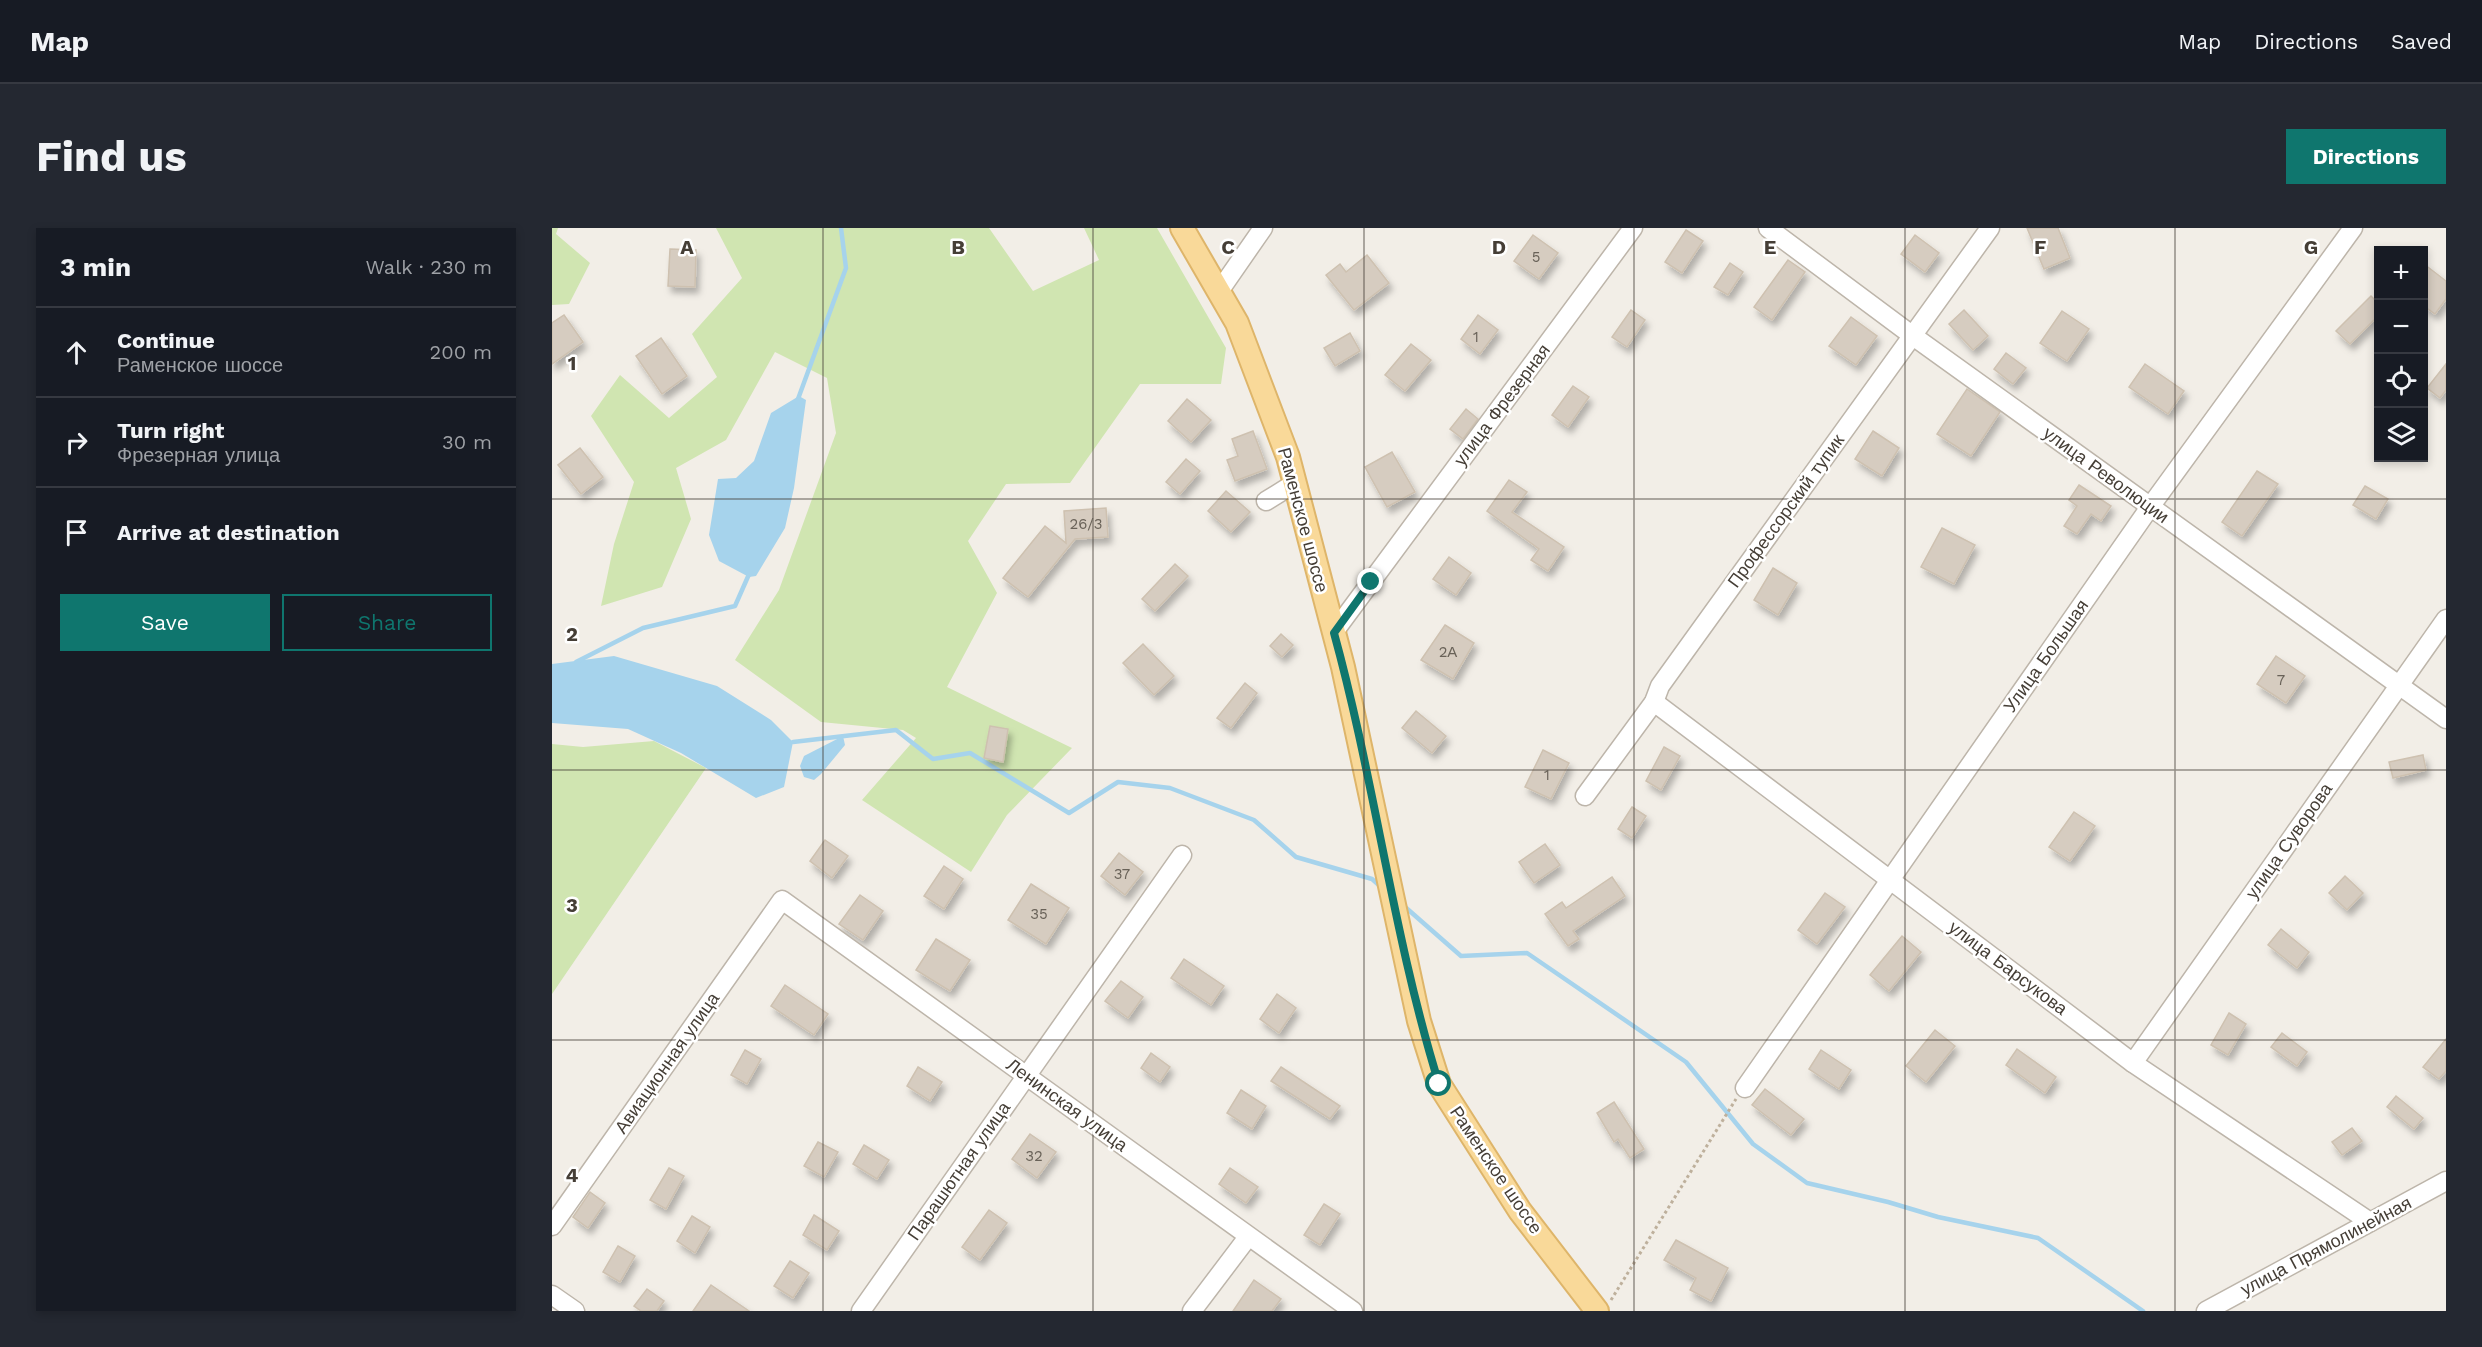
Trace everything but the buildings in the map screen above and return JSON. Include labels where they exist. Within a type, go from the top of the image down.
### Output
[{"type":"main road","name":"Раменское шоссе","points":[[1182,228],[1220,290],[1237,323],[1288,457],[1334,633],[1391,884],[1419,1021],[1439,1084],[1520,1211],[1604,1306]]},
{"type":"street","points":[[1220,290],[1263,228]]},
{"type":"street","name":"улица Фрезерная","points":[[1334,633],[1633,228]]},
{"type":"street","name":"улица Революции","points":[[1768,228],[1912,336],[2446,719]]},
{"type":"street","name":"Профессорский тупик","points":[[1585,796],[1654,702],[1660,686],[1990,228]]},
{"type":"street","name":"Улица Большая","points":[[1744,1088],[2150,507],[2353,228]]},
{"type":"street","points":[[1266,501],[1295,483]]},
{"type":"street","name":"улица Суворова","points":[[2133,1063],[2446,619]]},
{"type":"street","name":"улица Барсукова","points":[[1654,702],[2133,1063],[2370,1222]]},
{"type":"street","name":"Парашютная улица","points":[[861,1311],[1182,855]]},
{"type":"street","name":"Ленинская улица","points":[[782,900],[1353,1311]]},
{"type":"street","name":"Авиационная улица","points":[[552,1226],[782,900]]},
{"type":"street","name":"улица Прямолинейная","points":[[2206,1311],[2446,1180]]},
{"type":"street","points":[[1192,1311],[1248,1237]]},
{"type":"street","points":[[552,1295],[574,1311]]},
{"type":"path","points":[[1604,1306],[1727,1111],[1744,1088]]},
{"type":"green space","points":[[552,228],[558,228],[556,234],[590,263],[569,304],[552,305]]},
{"type":"green space","points":[[716,228],[989,228],[1033,291],[1099,260],[1084,228],[1157,228],[1226,348],[1221,384],[1140,384],[1070,483],[1006,484],[968,541],[997,593],[947,687],[1072,748],[1007,815],[971,872],[862,800],[916,738],[903,730],[821,722],[735,660],[779,590],[836,433],[827,378],[775,352],[726,440],[676,468],[691,519],[662,587],[601,606],[614,544],[634,482],[591,416],[620,375],[669,418],[717,377],[692,334],[742,278]]},
{"type":"green space","points":[[654,741],[706,768],[552,994],[552,744],[583,747]]},
{"type":"water","points":[[799,396],[806,400],[794,488],[785,528],[756,576],[749,577],[719,561],[709,535],[718,479],[736,478],[754,461],[771,413]]},
{"type":"water","points":[[614,656],[717,686],[771,720],[793,742],[784,787],[756,798],[681,753],[628,729],[552,723],[552,664]]},
{"type":"water","points":[[843,736],[845,745],[821,774],[814,780],[804,777],[800,766],[804,756]]},
{"type":"waterway","points":[[798,399],[846,268],[841,228]]},
{"type":"waterway","points":[[576,662],[643,628],[735,606],[750,572]]},
{"type":"waterway","points":[[793,742],[896,730],[933,759],[970,753],[1069,813],[1118,782],[1170,788],[1254,820],[1296,857],[1372,879],[1381,887]]},
{"type":"waterway","points":[[1404,906],[1461,956],[1527,953],[1686,1062],[1753,1144],[1807,1183],[1888,1202],[1938,1217],[2038,1238],[2143,1311]]},
{"type":"route","points":[[1371,582],[1334,633],[1391,884],[1419,1021],[1439,1084]]}]
